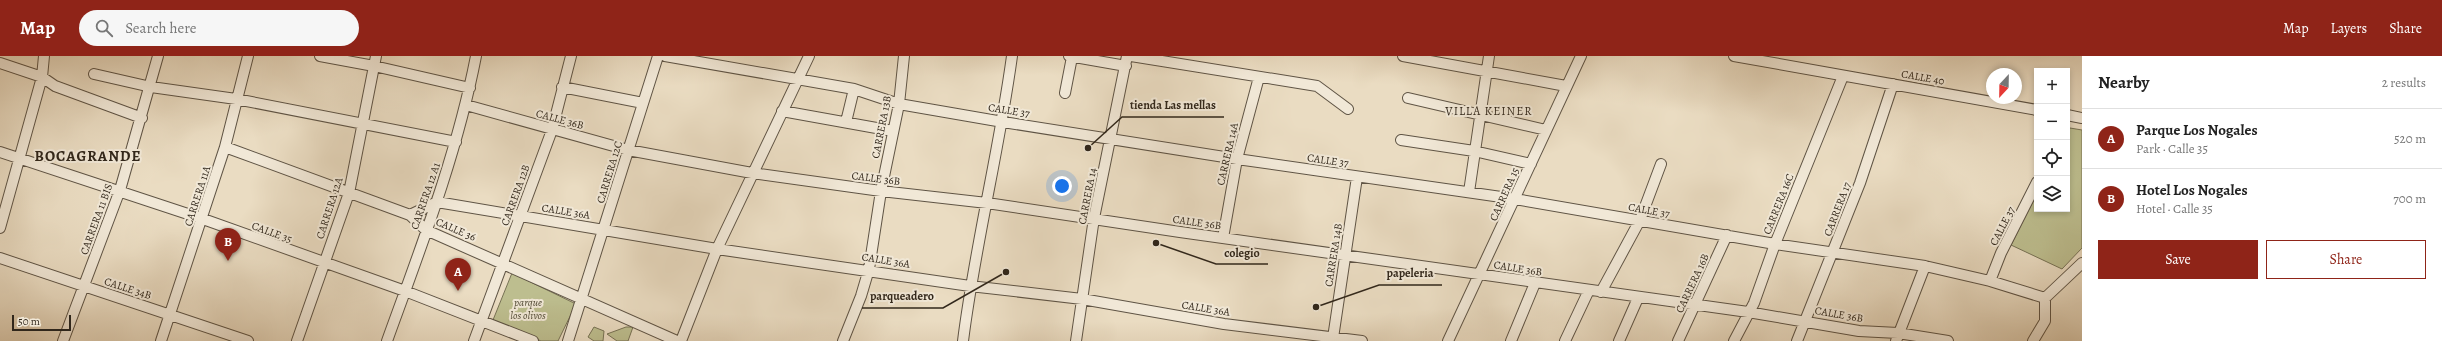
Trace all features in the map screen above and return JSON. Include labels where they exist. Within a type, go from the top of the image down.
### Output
[{"type":"street","points":[[0,228],[42,77],[44,56]]},
{"type":"street","name":"CARRERA 11 BIS","points":[[63,341],[85,287],[120,190],[151,87],[158,56]]},
{"type":"street","name":"CARRERA 11A","points":[[161,341],[203,219],[225,147],[248,56]]},
{"type":"street","points":[[320,56],[375,61],[470,88]]},
{"type":"street","name":"CARRERA 12 A1","points":[[387,341],[437,202],[456,142],[470,88],[476,56]]},
{"type":"street","name":"CARRERA 12B","points":[[474,341],[552,130],[571,56]]},
{"type":"street","name":"CARRERA 12C","points":[[568,341],[605,229],[658,56]]},
{"type":"street","name":"CALLE 37","points":[[665,56],[854,89],[899,104],[1003,122],[1237,159],[1515,199],[1775,244],[1925,266],[1990,281],[2045,298]]},
{"type":"street","points":[[681,341],[717,248],[809,56]]},
{"type":"street","name":"CARRERA 13B","points":[[843,341],[861,296],[869,269],[881,191],[899,104],[904,56]]},
{"type":"street","points":[[963,341],[970,286],[1003,122],[1012,56]]},
{"type":"street","points":[[1069,56],[1126,61]]},
{"type":"street","points":[[1065,93],[1072,56]]},
{"type":"street","points":[[1131,56],[1317,86],[1348,110]]},
{"type":"street","points":[[1403,56],[1486,70],[1566,86]]},
{"type":"street","points":[[1469,192],[1479,114],[1489,56]]},
{"type":"street","name":"CARRERA 15","points":[[1448,341],[1581,56]]},
{"type":"street","name":"CALLE 40","points":[[1734,56],[2034,109]]},
{"type":"street","name":"CARRERA 12A","points":[[297,341],[349,193],[361,123],[375,61]]},
{"type":"street","name":"CARRERA 14","points":[[1076,341],[1094,218],[1126,61]]},
{"type":"street","points":[[0,63],[42,77],[55,86],[142,118]]},
{"type":"street","points":[[94,74],[151,87],[236,99],[456,142]]},
{"type":"street","name":"CARRERA 16C","points":[[1734,341],[1754,303],[1775,244],[1843,76]]},
{"type":"street","name":"CARRERA 14A","points":[[1223,238],[1237,159],[1259,77]]},
{"type":"street","name":"CARRERA 17","points":[[1797,341],[1860,183],[1893,84]]},
{"type":"street","points":[[562,87],[643,103]]},
{"type":"street","points":[[846,122],[854,89]]},
{"type":"street","points":[[1408,98],[1546,130]]},
{"type":"street","name":"CALLE 36B","points":[[466,105],[628,150],[752,173],[1094,218],[1638,298],[1748,312],[1897,337],[1930,338],[1948,341]]},
{"type":"street","points":[[782,111],[893,130]]},
{"type":"street","points":[[2070,118],[2082,118]]},
{"type":"street","points":[[1401,140],[1474,151],[1531,164]]},
{"type":"street","name":"CALLE 36","points":[[225,147],[410,215],[426,230],[504,263],[676,341]]},
{"type":"street","name":"CALLE 35","points":[[0,152],[120,190],[203,219],[405,291],[533,341]]},
{"type":"street","points":[[1601,292],[1640,220],[1661,164]]},
{"type":"street","name":"CARRERA 14B","points":[[1333,338],[1344,255],[1357,176]]},
{"type":"street","name":"CALLE 37","points":[[1990,281],[2001,253],[2034,188]]},
{"type":"street","points":[[410,215],[437,202]]},
{"type":"street","name":"CALLE 36A","points":[[437,202],[717,248],[869,269],[970,286],[1082,299],[1224,324],[1362,341]]},
{"type":"street","name":"CARRERA 16B","points":[[1678,341],[1727,235]]},
{"type":"street","name":"CALLE 34B","points":[[0,258],[248,341]]},
{"type":"street","points":[[1897,337],[1925,266]]},
{"type":"street","points":[[2033,341],[2045,321],[2045,298],[2081,267]]},
{"type":"street","points":[[1511,341],[1535,283]]},
{"type":"street","points":[[1565,341],[1589,290]]},
{"type":"street","points":[[1619,341],[1638,298]]},
{"type":"green space","points":[[2070,128],[2082,130],[2082,248],[2062,269],[2011,245],[2034,199],[2034,212],[2070,212]]},
{"type":"green space","name":"parque los olivos","points":[[512,273],[576,304],[558,341],[541,341],[493,320]]},
{"type":"green space","points":[[594,327],[604,331],[603,341],[594,341],[588,337]]},
{"type":"green space","points":[[626,327],[633,327],[628,341],[617,341],[607,334]]},
{"type":"place","name":"tienda Las mellas","points":[[1088,148]]},
{"type":"place","name":"colegio","points":[[1156,243]]},
{"type":"place","name":"Hotel Los Nogales","points":[[228,261]]},
{"type":"place","name":"parqueadero","points":[[1006,272]]},
{"type":"place","name":"Parque Los Nogales","points":[[458,291]]},
{"type":"place","name":"papeleria","points":[[1316,307]]},
{"type":"district","name":"VILLA KEINER","points":[[1489,111]]},
{"type":"district","name":"BOCAGRANDE","points":[[88,156]]}]
